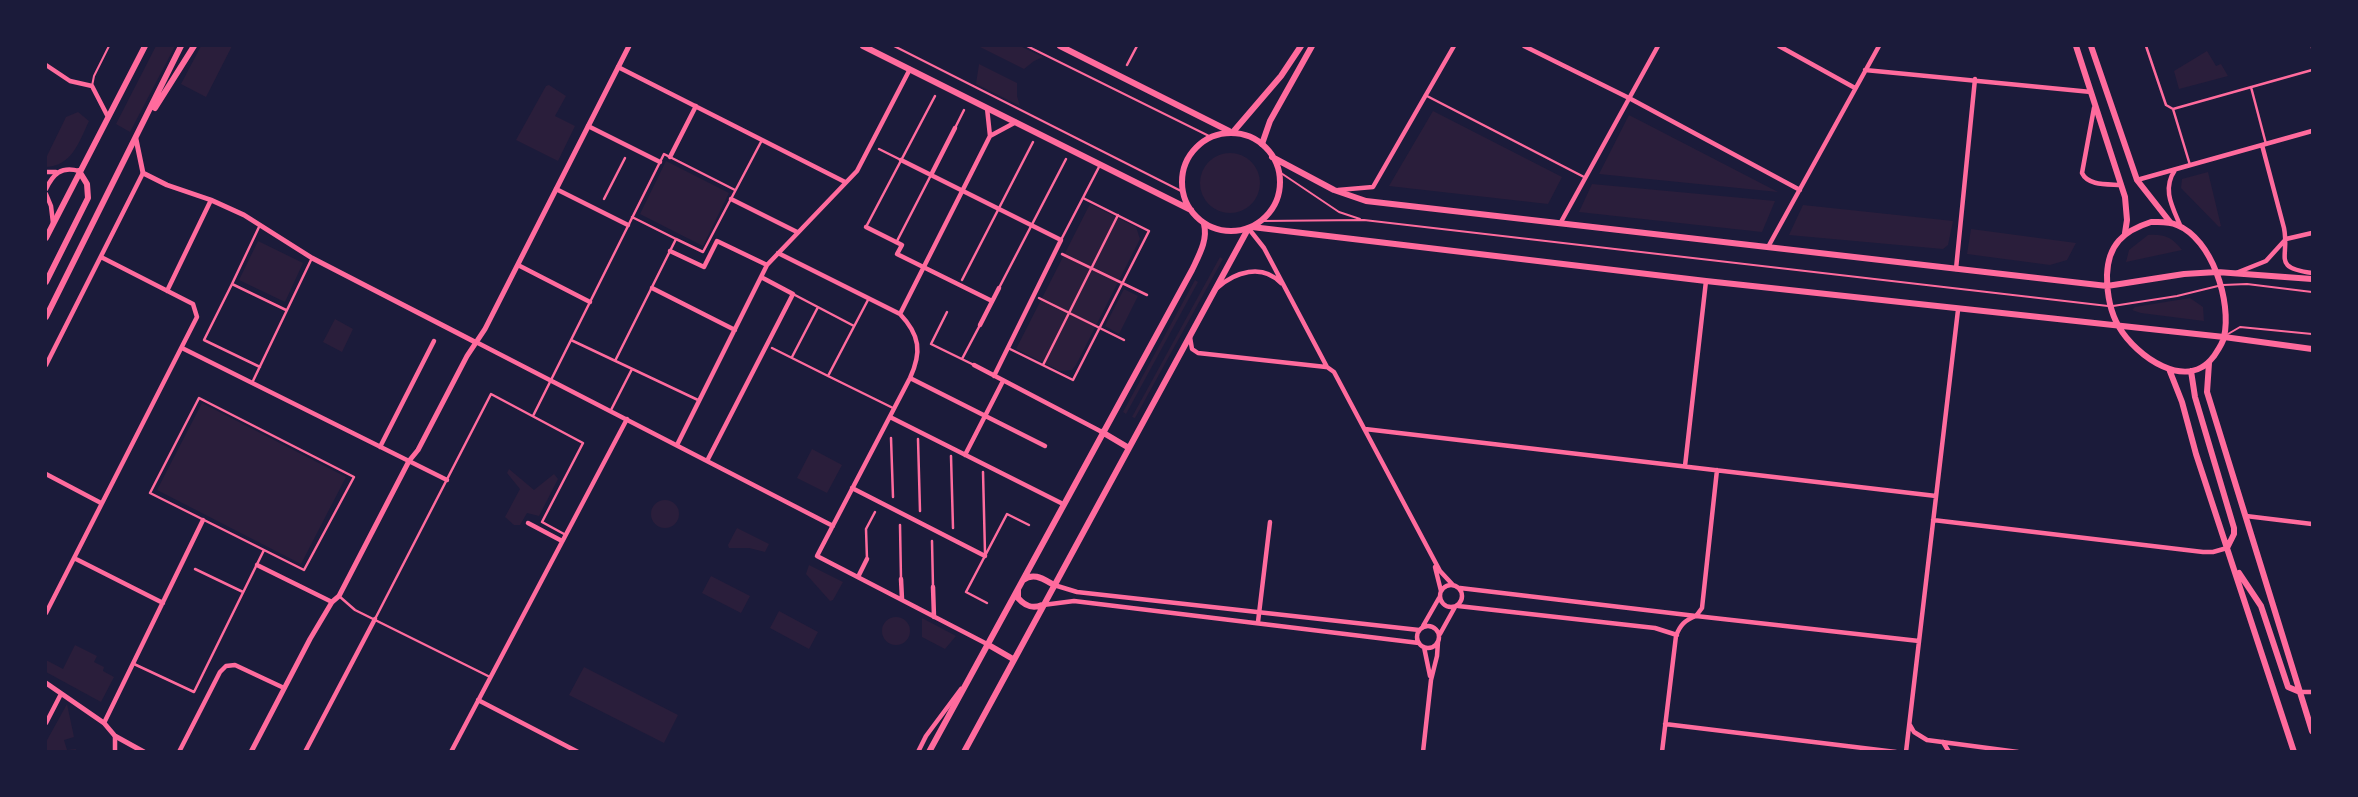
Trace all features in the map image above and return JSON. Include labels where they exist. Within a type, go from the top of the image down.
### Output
[{"type":"main road","points":[[46,238],[142,46]]},
{"type":"main road","points":[[46,317],[181,46]]},
{"type":"main road","points":[[136,139],[194,46]]},
{"type":"main road","points":[[863,46],[1191,210]]},
{"type":"main road","points":[[964,751],[1210,297],[1250,228],[1268,214],[1277,195],[1278,171],[1262,144],[1232,132],[1060,46]]},
{"type":"main road","points":[[1301,46],[1281,76],[1232,132],[1211,137],[1192,152],[1185,165],[1183,192],[1191,210],[1204,224],[1228,232],[1250,228],[2312,349]]},
{"type":"main road","points":[[1262,144],[1270,121],[1312,46]]},
{"type":"main road","points":[[2076,46],[2127,207],[2125,233]]},
{"type":"main road","points":[[2091,46],[2137,180],[2170,222]]},
{"type":"main road","points":[[1272,157],[1334,190],[1366,201],[2107,286],[2184,274],[2217,272],[2312,279]]},
{"type":"main road","points":[[46,282],[88,198],[88,184],[79,171]]},
{"type":"main road","points":[[2151,222],[2180,225],[2207,252],[2222,285],[2224,337],[2209,363],[2191,371],[2169,369],[2149,359],[2118,326],[2110,306],[2107,286],[2108,262],[2112,251],[2125,233],[2151,222]]},
{"type":"main road","points":[[929,751],[1192,270],[1204,243],[1204,224]]},
{"type":"main road","points":[[2209,363],[2207,391],[2312,731]]},
{"type":"main road","points":[[2169,369],[2294,751]]},
{"type":"main road","points":[[2191,371],[2195,397],[2234,528],[2227,548]]},
{"type":"main road","points":[[1102,432],[1129,447]]},
{"type":"main road","points":[[2234,566],[2261,606],[2288,687],[2300,692]]},
{"type":"main road","points":[[1042,605],[1031,607],[1022,603],[1017,591],[1019,584],[1031,575],[1054,585]]},
{"type":"main road","points":[[987,644],[1013,659]]},
{"type":"street","points":[[251,751],[332,602],[339,596],[409,461],[418,450],[475,342],[485,329],[629,46]]},
{"type":"street","points":[[1127,65],[1137,46]]},
{"type":"street","points":[[1334,190],[1373,187],[1454,46]]},
{"type":"street","points":[[1524,46],[1629,98],[1800,190]]},
{"type":"street","points":[[1561,222],[1658,46]]},
{"type":"street","points":[[1779,46],[1855,88]]},
{"type":"street","points":[[1768,247],[1879,46]]},
{"type":"street","points":[[2146,46],[2166,105],[2173,109],[2190,165]]},
{"type":"street","points":[[46,65],[70,81],[92,86],[107,115]]},
{"type":"street","points":[[618,67],[845,182]]},
{"type":"street","points":[[677,446],[767,265],[857,171],[910,69]]},
{"type":"street","points":[[1865,70],[2092,92]]},
{"type":"street","points":[[2173,109],[2312,70]]},
{"type":"street","points":[[1956,270],[1975,79]]},
{"type":"street","points":[[2251,88],[2286,239],[2283,257],[2294,270],[2312,273]]},
{"type":"street","points":[[1425,95],[1585,178]]},
{"type":"street","points":[[935,96],[866,227],[902,245],[898,254],[992,301]]},
{"type":"street","points":[[2095,103],[2082,173],[2084,178],[2090,181],[2121,185]]},
{"type":"street","points":[[670,157],[696,106]]},
{"type":"street","points":[[900,314],[990,136],[987,108]]},
{"type":"street","points":[[896,243],[964,110]]},
{"type":"street","points":[[990,136],[1016,122]]},
{"type":"street","points":[[588,126],[660,162]]},
{"type":"street","points":[[2137,180],[2312,131]]},
{"type":"street","points":[[46,365],[143,173],[136,139]]},
{"type":"street","points":[[632,217],[703,252],[762,140]]},
{"type":"street","points":[[962,280],[1032,142]]},
{"type":"street","points":[[879,149],[1061,240]]},
{"type":"street","points":[[533,415],[663,154],[735,190]]},
{"type":"street","points":[[604,199],[625,158]]},
{"type":"street","points":[[962,359],[1066,159]]},
{"type":"street","points":[[994,376],[1100,164]]},
{"type":"street","points":[[46,172],[67,169],[79,171]]},
{"type":"street","points":[[2175,169],[2167,185],[2170,202],[2180,225]]},
{"type":"street","points":[[53,223],[46,191],[57,172]]},
{"type":"street","points":[[143,173],[167,185],[211,200],[261,224],[312,258],[833,526]]},
{"type":"street","points":[[556,189],[628,225]]},
{"type":"street","points":[[1008,348],[1073,380],[1149,231],[1083,198]]},
{"type":"street","points":[[731,199],[797,232]]},
{"type":"street","points":[[167,291],[211,200]]},
{"type":"street","points":[[1043,365],[1118,215]]},
{"type":"street","points":[[260,367],[204,340],[261,224]]},
{"type":"street","points":[[1250,228],[1264,248],[1327,367],[1334,372],[1440,571],[1453,585],[1460,588],[1920,641]]},
{"type":"street","points":[[2233,274],[2266,261],[2286,239],[2312,233]]},
{"type":"street","points":[[615,361],[676,239]]},
{"type":"street","points":[[670,250],[704,267],[717,241],[767,265]]},
{"type":"street","points":[[778,253],[900,314],[911,325],[918,349],[918,361],[910,378],[817,556],[987,644]]},
{"type":"street","points":[[1062,254],[1147,295]]},
{"type":"street","points":[[46,613],[197,317],[193,304],[101,257]]},
{"type":"street","points":[[252,383],[312,258]]},
{"type":"street","points":[[518,265],[590,302]]},
{"type":"street","points":[[1210,297],[1226,280],[1255,271],[1271,275],[1287,290]]},
{"type":"street","points":[[761,277],[854,326]]},
{"type":"street","points":[[1685,466],[1706,281]]},
{"type":"street","points":[[232,284],[286,310]]},
{"type":"street","points":[[652,288],[735,330]]},
{"type":"street","points":[[707,461],[793,294]]},
{"type":"street","points":[[828,376],[869,298]]},
{"type":"street","points":[[1039,298],[1124,340]]},
{"type":"street","points":[[791,358],[818,307]]},
{"type":"street","points":[[1906,751],[1958,310]]},
{"type":"street","points":[[947,312],[931,344],[1102,432]]},
{"type":"street","points":[[1192,332],[1190,344],[1198,353],[1327,367]]},
{"type":"street","points":[[571,340],[699,401]]},
{"type":"street","points":[[380,447],[434,341]]},
{"type":"street","points":[[182,348],[447,480]]},
{"type":"street","points":[[772,348],[894,409]]},
{"type":"street","points":[[611,411],[632,369]]},
{"type":"street","points":[[910,378],[1045,446]]},
{"type":"street","points":[[965,455],[1003,381]]},
{"type":"street","points":[[305,751],[491,394],[583,443],[542,522],[565,535]]},
{"type":"street","points":[[199,398],[354,477],[304,570],[264,550],[150,493],[199,398]]},
{"type":"street","points":[[890,417],[1063,504]]},
{"type":"street","points":[[451,751],[627,419]]},
{"type":"street","points":[[1365,429],[1936,496]]},
{"type":"street","points":[[891,438],[892,497]]},
{"type":"street","points":[[918,439],[920,511]]},
{"type":"street","points":[[951,456],[953,528]]},
{"type":"street","points":[[1662,751],[1677,635],[1683,623],[1696,616],[1702,608],[1717,470]]},
{"type":"street","points":[[983,472],[985,556]]},
{"type":"street","points":[[46,474],[101,503]]},
{"type":"street","points":[[852,488],[985,556]]},
{"type":"street","points":[[858,578],[867,559],[866,528],[875,512]]},
{"type":"street","points":[[987,603],[967,592],[1007,514],[1029,524]]},
{"type":"street","points":[[2246,516],[2312,524]]},
{"type":"street","points":[[104,723],[203,520]]},
{"type":"street","points":[[1933,520],[2203,552],[2227,548]]},
{"type":"street","points":[[1258,622],[1270,522]]},
{"type":"street","points":[[528,523],[562,541]]},
{"type":"street","points":[[900,525],[902,600]]},
{"type":"street","points":[[932,541],[934,617]]},
{"type":"street","points":[[134,663],[194,692],[264,550]]},
{"type":"street","points":[[1431,680],[1422,645],[1417,637],[1440,597],[1441,591],[1432,556]]},
{"type":"street","points":[[74,558],[163,603]]},
{"type":"street","points":[[257,565],[332,602]]},
{"type":"street","points":[[195,569],[243,592]]},
{"type":"street","points":[[1054,585],[1077,592],[1259,613],[1421,628],[1434,626],[1440,635]]},
{"type":"street","points":[[1441,591],[1446,586],[1453,585]]},
{"type":"street","points":[[1423,751],[1438,642],[1463,597],[1460,588]]},
{"type":"street","points":[[339,596],[355,610],[490,677]]},
{"type":"street","points":[[1440,597],[1445,606],[1655,628],[1677,635]]},
{"type":"street","points":[[1042,605],[1074,601],[1258,622],[1432,647],[1438,642]]},
{"type":"street","points":[[179,751],[220,672],[226,666],[235,665],[284,688]]},
{"type":"street","points":[[918,751],[967,680]]},
{"type":"street","points":[[46,683],[104,723],[115,736],[144,751]]},
{"type":"street","points":[[2300,692],[2312,692]]},
{"type":"street","points":[[46,723],[61,694]]},
{"type":"street","points":[[478,700],[578,751]]},
{"type":"street","points":[[1909,722],[1920,737],[2018,751]]},
{"type":"street","points":[[1665,724],[1896,751]]},
{"type":"street","points":[[115,736],[115,751]]},
{"type":"street","points":[[1943,742],[1949,751]]},
{"type":"lane","points":[[92,86],[109,46]]},
{"type":"lane","points":[[894,46],[1183,192]]},
{"type":"lane","points":[[1027,46],[1211,137]]},
{"type":"lane","points":[[1278,171],[1339,212],[1364,220]]},
{"type":"lane","points":[[1261,221],[1364,220],[2110,306],[2177,296],[2222,285],[2247,284],[2312,292]]},
{"type":"lane","points":[[2224,337],[2240,327],[2312,334]]},
{"type":"shaded area","points":[[156,46],[175,46],[130,132],[116,124]]},
{"type":"shaded area","points":[[201,46],[232,46],[206,97],[181,84]]},
{"type":"shaded area","points":[[978,46],[1020,46],[1043,57],[1024,69]]},
{"type":"shaded area","points":[[2207,51],[2216,66],[2221,64],[2228,76],[2179,89],[2174,71]]},
{"type":"shaded area","points":[[979,64],[1017,83],[1020,106],[976,84]]},
{"type":"shaded area","points":[[549,85],[566,96],[555,116],[575,126],[558,161],[516,140]]},
{"type":"shaded area","points":[[1433,111],[1562,177],[1548,204],[1389,186]]},
{"type":"shaded area","points":[[78,112],[89,121],[74,152],[55,166],[46,167],[46,158],[66,117]]},
{"type":"shaded area","points":[[1629,115],[1778,192],[1599,174]]},
{"type":"shaded area","points":[[1224,153],[1236,153],[1255,166],[1260,183],[1258,195],[1247,208],[1236,213],[1224,213],[1205,200],[1200,189],[1200,177],[1213,158]]},
{"type":"shaded area","points":[[666,161],[729,193],[703,246],[640,214]]},
{"type":"shaded area","points":[[2208,172],[2221,226],[2219,227],[2181,188],[2182,179]]},
{"type":"shaded area","points":[[1592,184],[1775,201],[1762,232],[1579,212]]},
{"type":"shaded area","points":[[1090,204],[1136,227],[1140,239],[1076,365],[1072,370],[1060,371],[1016,349]]},
{"type":"shaded area","points":[[1803,205],[1953,221],[1948,245],[1943,249],[1789,235]]},
{"type":"shaded area","points":[[1971,229],[2076,243],[2067,260],[2050,265],[1967,254]]},
{"type":"shaded area","points":[[2148,235],[2167,237],[2182,250],[2126,262],[2129,250]]},
{"type":"shaded area","points":[[258,241],[303,263],[285,302],[239,280]]},
{"type":"shaded area","points":[[1220,257],[1223,259],[1135,418],[1132,417]]},
{"type":"shaded area","points":[[1195,280],[1198,282],[1126,414],[1123,412]]},
{"type":"shaded area","points":[[1124,289],[1138,296],[1119,334],[1105,326]]},
{"type":"shaded area","points":[[2190,298],[2203,307],[2204,321],[2132,310],[2135,307]]},
{"type":"shaded area","points":[[335,319],[353,329],[342,352],[323,342]]},
{"type":"shaded area","points":[[202,403],[346,477],[301,564],[157,490]]},
{"type":"shaded area","points":[[812,449],[842,465],[827,493],[797,478]]},
{"type":"shaded area","points":[[509,469],[534,490],[554,474],[558,479],[539,516],[527,513],[520,525],[514,525],[505,517],[520,489],[507,473]]},
{"type":"shaded area","points":[[665,500],[675,504],[679,514],[675,524],[665,528],[655,524],[651,514],[655,504]]},
{"type":"shaded area","points":[[737,528],[769,544],[765,552],[749,548],[729,548]]},
{"type":"shaded area","points":[[809,565],[843,582],[833,600],[830,601],[806,574]]},
{"type":"shaded area","points":[[711,576],[750,596],[741,613],[702,593]]},
{"type":"shaded area","points":[[779,611],[818,632],[809,649],[770,628]]},
{"type":"shaded area","points":[[896,617],[906,621],[910,631],[906,641],[896,645],[886,641],[882,631],[886,621]]},
{"type":"shaded area","points":[[922,618],[956,636],[945,649],[922,637]]},
{"type":"shaded area","points":[[75,645],[97,656],[94,662],[114,677],[101,702],[46,672],[46,660],[63,669]]},
{"type":"shaded area","points":[[584,667],[678,715],[664,743],[569,695]]},
{"type":"shaded area","points":[[67,704],[74,737],[64,740],[67,750],[76,751],[46,751],[46,742]]}]
